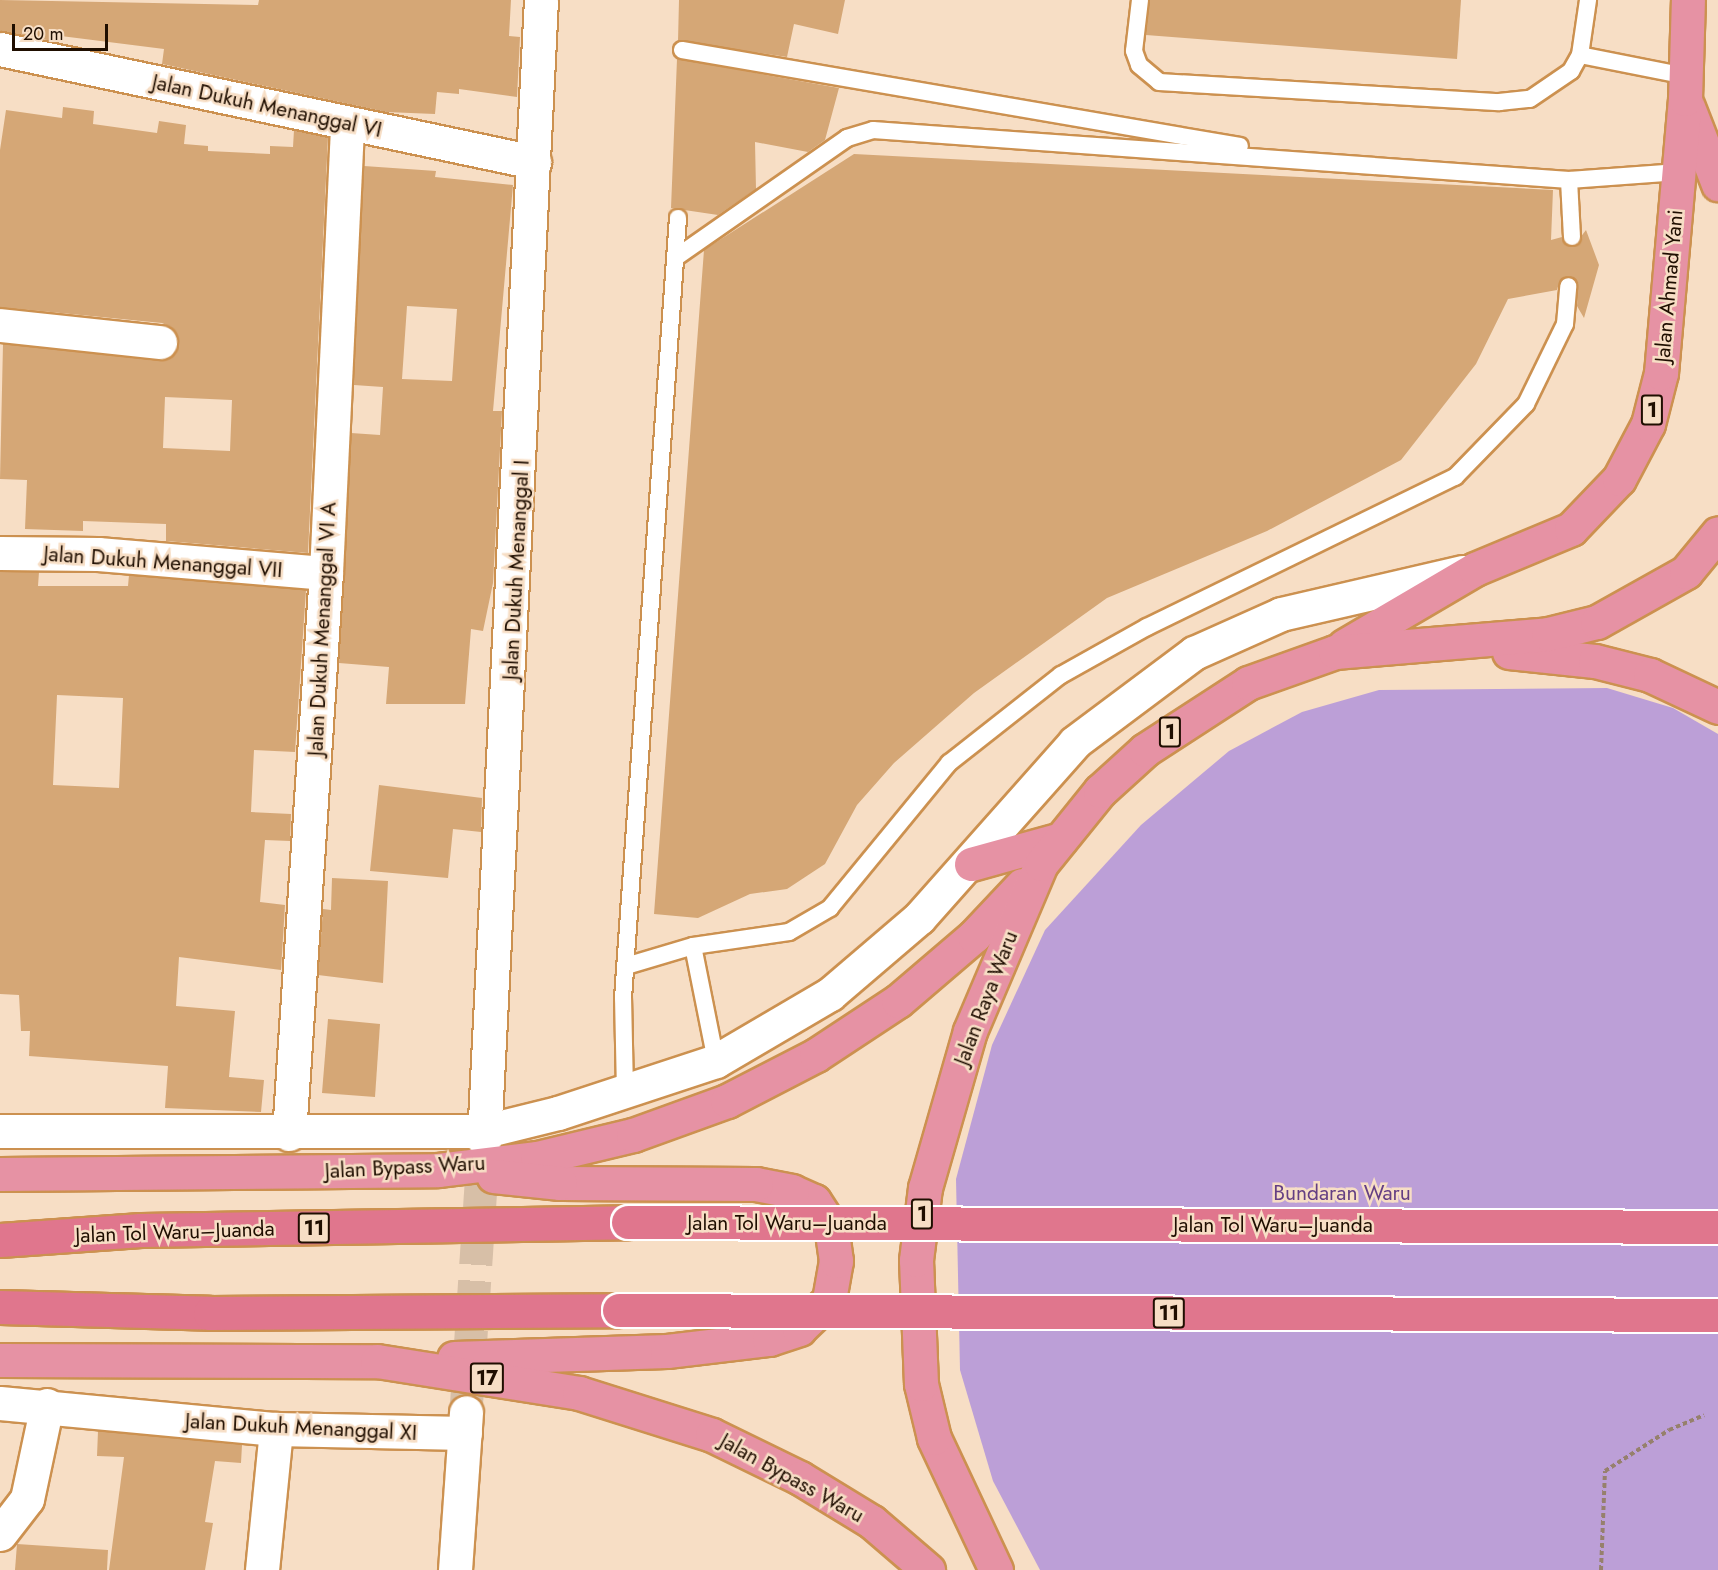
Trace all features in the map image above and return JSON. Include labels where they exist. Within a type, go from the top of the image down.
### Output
[{"type":"highway","name":"Jalan Ahmad Yani","points":[[1335,652],[1475,569],[1571,529],[1618,479],[1648,424],[1661,373],[1686,88],[1688,0]]},
{"type":"highway","points":[[1686,88],[1718,184]]},
{"type":"highway","name":"1","points":[[1418,643],[1548,634],[1597,622],[1686,572],[1718,533]]},
{"type":"highway","name":"1","points":[[1418,643],[1595,661],[1650,675],[1718,707]]},
{"type":"highway","name":"Jalan Raya Waru","points":[[996,1570],[934,1438],[920,1372],[915,1260],[925,1188],[970,1031],[1051,851],[1100,791],[1200,710],[1248,683],[1335,652],[1418,643]]},
{"type":"highway","points":[[971,864],[1051,851]]},
{"type":"highway","name":"Jalan Bypass Waru","points":[[0,1174],[438,1170],[537,1158],[633,1135],[736,1096],[816,1055],[898,1001],[974,936],[1051,851]]},
{"type":"highway","points":[[377,1360],[667,1351],[769,1340],[799,1329],[829,1300],[836,1262],[831,1227],[814,1201],[792,1191],[756,1184],[560,1184],[438,1170]]},
{"type":"highway","name":"Jalan Tol Waru–Juanda","points":[[0,1240],[141,1230],[628,1222],[1718,1227]]},
{"type":"highway","name":"11","points":[[0,1307],[210,1313],[619,1311],[1718,1315]]},
{"type":"highway","name":"Jalan Bypass Waru","points":[[0,1360],[377,1360],[579,1393],[679,1422],[800,1478],[872,1522],[928,1570]]},
{"type":"street","name":"Jalan Dukuh Menanggal I","points":[[484,1136],[541,0]]},
{"type":"street","name":"Jalan Dukuh Menanggal VI","points":[[0,49],[534,162]]},
{"type":"street","name":"Jalan Dukuh Menanggal VI A","points":[[276,1134],[326,573],[347,123]]},
{"type":"street","points":[[0,325],[160,342]]},
{"type":"street","name":"Jalan Dukuh Menanggal VII","points":[[0,553],[98,554],[326,573]]},
{"type":"street","points":[[0,1131],[484,1136],[716,1061],[830,994],[919,918],[971,864],[1076,742],[1194,653],[1281,614],[1475,569]]},
{"type":"street","name":"Jalan Dukuh Menanggal XI","points":[[0,1403],[47,1405],[276,1429],[466,1422],[455,1570]]},
{"type":"street","points":[[0,1533],[27,1499],[47,1405]]},
{"type":"street","points":[[262,1570],[276,1429]]},
{"type":"lane","points":[[1140,0],[1134,51],[1139,65],[1159,82],[1499,102],[1530,99],[1553,86],[1580,55],[1588,0]]},
{"type":"lane","points":[[682,50],[1327,162]]},
{"type":"lane","points":[[1580,55],[1686,88]]},
{"type":"lane","points":[[678,256],[847,138],[873,130],[1569,180],[1678,172]]},
{"type":"lane","points":[[1569,180],[1572,237]]},
{"type":"lane","points":[[625,1092],[626,966],[678,256],[678,218]]},
{"type":"lane","points":[[626,966],[693,946],[789,932],[830,908],[949,763],[1061,675],[1146,627],[1455,477],[1526,404],[1565,324],[1568,286]]},
{"type":"lane","points":[[693,946],[716,1061]]},
{"type":"path","points":[[1601,1570],[1605,1471],[1668,1430],[1704,1415]]},
{"type":"green space","name":"Bundaran Waru","points":[[1607,688],[1673,708],[1718,734],[1718,1570],[1040,1570],[993,1481],[960,1370],[956,1179],[992,1045],[1045,930],[1141,825],[1229,751],[1302,712],[1379,690]]},
{"type":"building","points":[[0,0],[258,5],[259,0],[511,0],[509,36],[520,37],[517,97],[459,89],[459,94],[437,92],[435,114],[386,112],[162,64],[164,49],[53,35],[52,41],[0,31]]},
{"type":"building","points":[[679,0],[845,0],[838,34],[794,24],[787,57],[678,41]]},
{"type":"building","points":[[1150,0],[1461,0],[1457,59],[1146,35]]},
{"type":"building","points":[[677,59],[839,88],[825,140],[808,152],[755,142],[756,189],[718,215],[671,208]]},
{"type":"building","points":[[63,107],[94,111],[93,124],[157,133],[159,121],[186,125],[184,144],[208,146],[208,151],[270,154],[270,146],[293,147],[294,130],[328,137],[308,553],[166,541],[166,524],[83,521],[83,531],[25,529],[27,480],[0,479],[3,344],[158,361],[175,353],[179,343],[171,327],[162,323],[0,307],[0,150],[6,110],[62,118]],"holes":[[[165,397],[232,400],[230,451],[163,448]]]},
{"type":"building","points":[[854,154],[1553,190],[1551,240],[1562,237],[1573,247],[1586,230],[1599,265],[1584,318],[1577,306],[1578,282],[1569,276],[1560,280],[1557,290],[1508,299],[1476,364],[1401,460],[1267,531],[1107,598],[974,693],[894,763],[857,805],[825,864],[787,889],[750,894],[698,918],[654,914],[704,250]]},
{"type":"building","points":[[364,166],[436,171],[435,177],[513,185],[493,411],[502,411],[493,583],[483,631],[471,629],[465,704],[386,704],[389,667],[339,663],[351,433],[380,435],[383,387],[354,385]],"holes":[[[407,306],[457,309],[452,381],[402,379]]]},
{"type":"building","points":[[0,572],[39,572],[38,586],[128,586],[129,575],[306,590],[295,752],[254,750],[251,812],[291,814],[290,841],[265,840],[260,902],[285,905],[281,970],[179,957],[176,1006],[235,1011],[229,1077],[264,1080],[261,1112],[165,1108],[168,1066],[29,1056],[30,1031],[21,1031],[19,995],[0,994]],"holes":[[[57,695],[123,698],[119,788],[53,785]]]},
{"type":"building","points":[[379,785],[482,798],[481,832],[453,829],[448,878],[370,871]]},
{"type":"building","points":[[332,878],[388,881],[383,983],[318,975],[323,909],[331,910]]},
{"type":"building","points":[[328,1019],[380,1024],[375,1097],[322,1093]]},
{"type":"building","points":[[98,1431],[242,1445],[241,1463],[215,1461],[205,1522],[213,1523],[205,1570],[109,1570],[124,1457],[97,1456]]},
{"type":"building","points":[[17,1544],[108,1550],[107,1570],[15,1570]]},
{"type":"tunnel","points":[[466,1411],[484,1142]]}]
